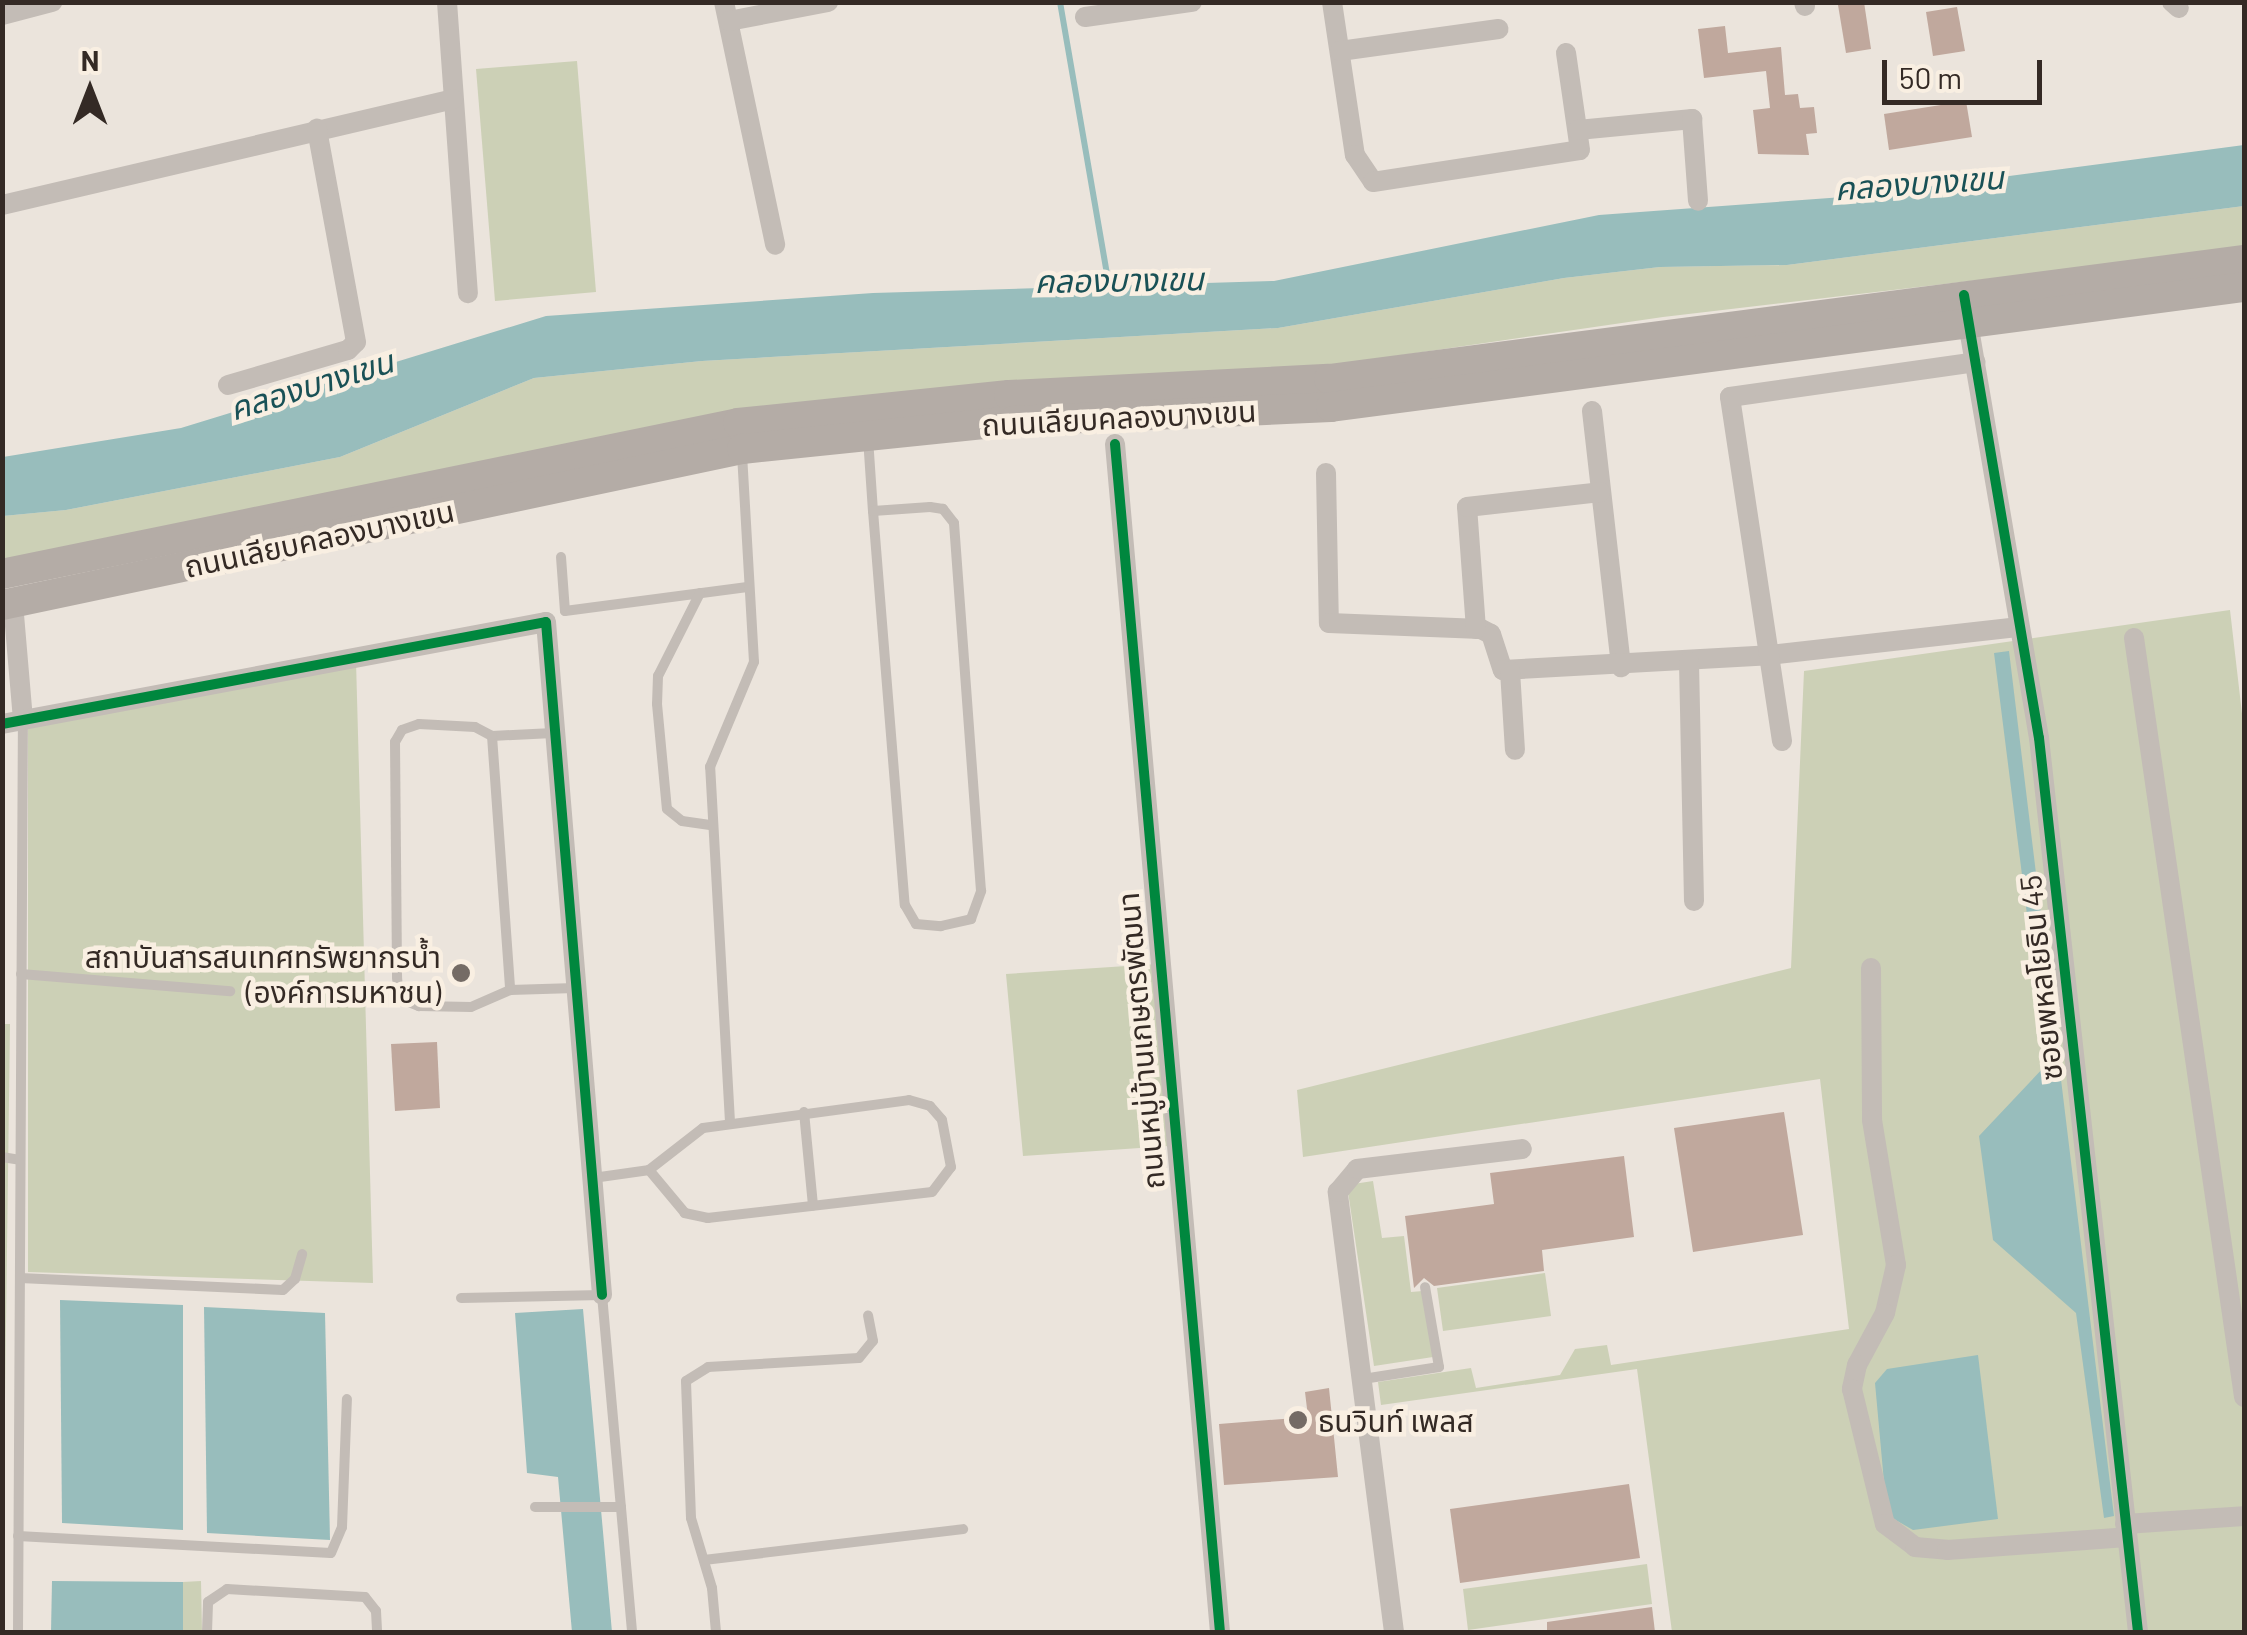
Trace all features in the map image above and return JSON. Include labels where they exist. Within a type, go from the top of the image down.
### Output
[{"type":"main road","name":"ถนนเลียบคลองบางเขน","points":[[7,589],[742,449],[1012,420],[1331,407],[1966,309],[2244,260]]},
{"type":"main road","name":"ถนนเลียบคลองบางเขน","points":[[7,589],[738,424],[1009,395],[1329,379],[1966,309],[2244,287]]},
{"type":"street","points":[[2,15],[52,2]]},
{"type":"street","points":[[447,2],[468,293]]},
{"type":"street","points":[[775,245],[726,12],[828,2]]},
{"type":"street","points":[[1085,17],[1192,2]]},
{"type":"street","points":[[1332,2],[1355,155],[1373,182],[1580,150],[1566,53]]},
{"type":"street","points":[[1340,51],[1498,29]]},
{"type":"street","points":[[2,205],[454,98]]},
{"type":"street","points":[[1578,130],[1692,119],[1698,201]]},
{"type":"street","points":[[228,385],[348,350],[356,342],[317,129]]},
{"type":"street","name":"ซอยพหลโยธิน 45","points":[[1966,309],[2038,738],[2138,1632]]},
{"type":"street","points":[[1782,741],[1730,397],[1976,362]]},
{"type":"street","points":[[1592,412],[1621,667]]},
{"type":"street","name":"ถนนหมู่บ้านเกษตรพัฒนา","points":[[1116,444],[1220,1632]]},
{"type":"street","points":[[1326,473],[1328,623],[1476,629],[1492,634],[1499,667],[1510,671],[1689,662],[2019,628]]},
{"type":"street","points":[[1476,629],[1467,506],[1600,492]]},
{"type":"street","points":[[7,589],[13,722],[546,622],[602,1295]]},
{"type":"street","points":[[2134,638],[2244,1397]]},
{"type":"street","points":[[1689,662],[1694,901]]},
{"type":"street","points":[[1510,671],[1514,750]]},
{"type":"street","points":[[1870,968],[1872,1120],[1896,1265],[1885,1314],[1857,1365],[1852,1389],[1885,1524],[1915,1547],[1947,1550],[2244,1516]]},
{"type":"street","points":[[1394,1632],[1338,1192],[1346,1176],[1522,1148]]},
{"type":"lane","points":[[868,436],[873,512],[906,906],[916,924],[940,926],[971,919],[981,891],[954,524],[943,509],[930,507],[873,512]]},
{"type":"lane","points":[[730,1122],[710,766],[754,662],[742,449]]},
{"type":"lane","points":[[561,557],[564,610],[747,587]]},
{"type":"lane","points":[[700,593],[658,676],[657,704],[666,809],[682,821],[712,825]]},
{"type":"lane","points":[[13,722],[21,974],[18,1632]]},
{"type":"lane","points":[[553,733],[492,736],[475,727],[419,724],[402,730],[395,742],[396,977],[399,998],[419,1006],[471,1006],[510,990],[574,988]]},
{"type":"lane","points":[[492,736],[510,990]]},
{"type":"lane","points":[[21,974],[230,991]]},
{"type":"lane","points":[[592,1178],[649,1170],[703,1128],[909,1100],[930,1106],[942,1120],[951,1167],[932,1192],[708,1218],[685,1213],[649,1170]]},
{"type":"lane","points":[[804,1112],[812,1206]]},
{"type":"lane","points":[[2,1156],[20,1160]]},
{"type":"lane","points":[[20,1278],[283,1290],[295,1278],[302,1254]]},
{"type":"lane","points":[[1362,1379],[1439,1367],[1425,1287]]},
{"type":"lane","points":[[461,1298],[602,1295],[632,1632]]},
{"type":"lane","points":[[716,1632],[704,1560],[691,1518],[686,1381],[708,1367],[859,1358],[874,1341],[868,1314]]},
{"type":"lane","points":[[18,1536],[331,1553],[342,1527],[347,1399]]},
{"type":"lane","points":[[2,1446],[18,1447]]},
{"type":"lane","points":[[535,1506],[621,1507]]},
{"type":"lane","points":[[704,1560],[963,1529]]},
{"type":"lane","points":[[207,1632],[208,1602],[226,1590],[365,1597],[376,1611],[377,1632]]},
{"type":"green space","points":[[577,61],[596,292],[495,301],[476,69]]},
{"type":"green space","points":[[2244,206],[2244,249],[1663,317],[3,559],[3,516],[66,510],[340,457],[534,378],[702,361],[1278,328],[1564,278],[1660,267],[1787,265]]},
{"type":"green space","points":[[2230,610],[2244,731],[2244,1632],[1672,1632],[1637,1369],[1381,1405],[1378,1382],[1471,1368],[1476,1388],[1560,1375],[1575,1349],[1607,1345],[1611,1365],[1849,1329],[1820,1079],[1303,1157],[1297,1090],[1791,968],[1804,671]]},
{"type":"green space","points":[[356,661],[373,1283],[28,1272],[28,719]]},
{"type":"green space","points":[[1157,964],[1169,1146],[1023,1156],[1006,974]]},
{"type":"green space","points":[[2,1024],[10,1024],[3,1551],[2,1551]]},
{"type":"green space","points":[[1373,1181],[1382,1238],[1404,1236],[1411,1292],[1423,1291],[1433,1357],[1374,1366],[1347,1185]]},
{"type":"green space","points":[[1545,1273],[1551,1316],[1443,1331],[1437,1288]]},
{"type":"green space","points":[[1647,1564],[1652,1604],[1468,1630],[1463,1589]]},
{"type":"green space","points":[[201,1581],[202,1632],[183,1632],[183,1582]]},
{"type":"water","points":[[2244,145],[2244,206],[1787,265],[1660,267],[1564,278],[1278,328],[702,361],[534,378],[340,457],[66,510],[3,516],[3,457],[181,428],[546,316],[873,293],[1274,281],[1599,215],[1857,196]]},
{"type":"water","points":[[2009,651],[2114,1516],[2104,1518],[2076,1313],[1993,1240],[1979,1136],[2046,1065],[1994,653]]},
{"type":"water","points":[[60,1300],[183,1305],[183,1530],[62,1523]]},
{"type":"water","points":[[204,1307],[325,1313],[330,1540],[207,1533]]},
{"type":"water","points":[[583,1309],[612,1632],[572,1632],[558,1477],[527,1473],[515,1313]]},
{"type":"water","points":[[1978,1355],[1998,1519],[1913,1530],[1887,1515],[1875,1383],[1887,1369]]},
{"type":"water","points":[[52,1581],[183,1582],[183,1632],[51,1632]]},
{"type":"building","points":[[1864,2],[1871,49],[1846,53],[1838,5]]},
{"type":"building","points":[[1957,7],[1965,51],[1933,56],[1926,12]]},
{"type":"building","points":[[1725,26],[1728,53],[1781,47],[1785,95],[1798,94],[1800,108],[1814,107],[1817,133],[1806,134],[1809,155],[1758,154],[1753,110],[1770,108],[1766,71],[1704,78],[1698,29]]},
{"type":"building","points":[[1966,101],[1972,137],[1889,150],[1884,114]]},
{"type":"building","points":[[437,1042],[440,1108],[395,1111],[391,1044]]},
{"type":"building","points":[[1784,1112],[1803,1235],[1693,1252],[1674,1128]]},
{"type":"building","points":[[1624,1156],[1634,1237],[1542,1250],[1544,1271],[1434,1286],[1424,1278],[1414,1288],[1405,1216],[1494,1204],[1490,1173]]},
{"type":"building","points":[[1329,1388],[1338,1477],[1224,1485],[1219,1424],[1308,1417],[1305,1392]]},
{"type":"building","points":[[1629,1484],[1640,1558],[1460,1583],[1450,1509]]},
{"type":"building","points":[[1652,1607],[1655,1632],[1547,1632],[1547,1622]]},
{"type":"waterway","name":"คลองบางเขน","points":[[1060,2],[1110,292]]},
{"type":"cycle path","points":[[1964,295],[2039,738],[2138,1632]]},
{"type":"cycle path","points":[[1115,444],[1220,1632]]},
{"type":"cycle path","points":[[2,724],[546,622],[602,1295]]},
{"type":"place","name":"สถาบันสารสนเทศทรัพยากรน้ำ (องค์การมหาชน)","points":[[461,973]]},
{"type":"place","name":"ธนวินท์ เพลส","points":[[1298,1420]]}]
